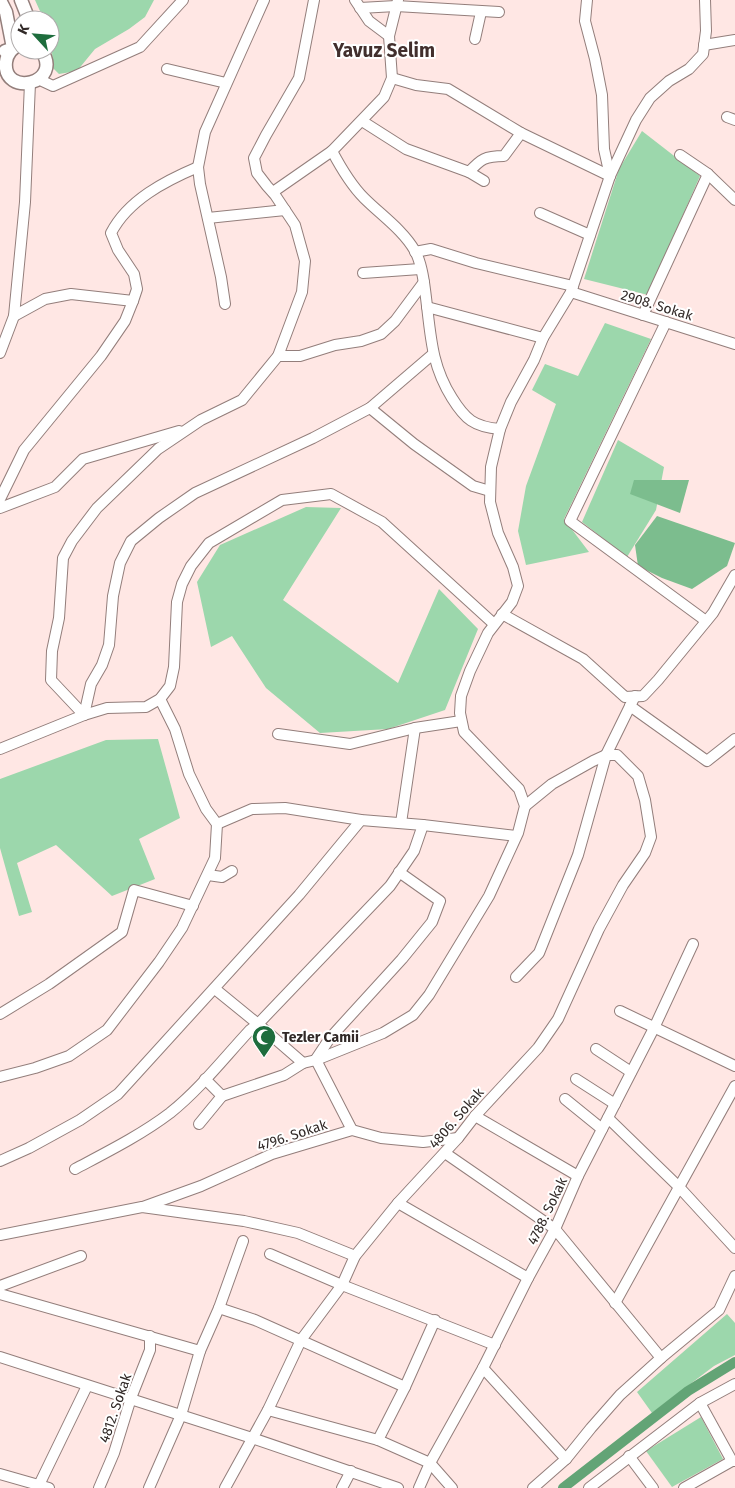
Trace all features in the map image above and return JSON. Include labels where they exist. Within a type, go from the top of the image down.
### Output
[{"type":"main road","points":[[0,0],[6,12],[10,41]]},
{"type":"main road","points":[[10,50],[6,65],[8,74],[22,84],[34,81],[44,72],[45,60]]},
{"type":"main road","points":[[0,84],[15,80]]},
{"type":"street","points":[[0,352],[14,316],[34,81],[53,86],[140,47],[183,0]]},
{"type":"street","points":[[225,304],[222,278],[200,184],[198,167],[205,132],[264,0]]},
{"type":"street","points":[[84,715],[51,680],[52,651],[59,618],[63,558],[72,541],[97,508],[158,449],[202,420],[242,400],[278,356],[302,292],[305,261],[295,225],[257,172],[254,158],[299,78],[314,0]]},
{"type":"street","points":[[587,0],[585,21],[602,95],[604,149],[610,176]]},
{"type":"street","points":[[526,806],[519,789],[464,732],[460,713],[461,696],[488,633],[512,602],[518,586],[513,567],[498,533],[490,502],[492,467],[500,428],[543,338],[572,289],[610,176],[636,120],[650,98],[669,81],[689,69],[703,54],[706,32],[705,0]]},
{"type":"street","points":[[273,192],[332,151],[384,97],[392,78],[389,36],[397,3]]},
{"type":"street","points":[[357,4],[397,3],[481,12],[499,12]]},
{"type":"street","points":[[357,4],[369,21],[389,36]]},
{"type":"street","points":[[475,39],[481,12]]},
{"type":"street","points":[[704,45],[735,40]]},
{"type":"street","points":[[167,69],[226,83]]},
{"type":"street","points":[[392,78],[416,85],[448,89],[521,133],[610,176]]},
{"type":"street","points":[[362,121],[406,149],[468,172],[484,181]]},
{"type":"street","points":[[468,172],[488,156],[504,156],[521,133]]},
{"type":"street","points":[[332,151],[342,169],[362,196],[402,234],[416,252],[424,282],[433,354],[442,382],[462,414],[482,427],[500,428]]},
{"type":"street","points":[[680,155],[708,174],[735,200]]},
{"type":"street","points":[[0,499],[24,450],[101,356],[125,321],[137,289],[134,274],[118,250],[111,233],[115,225],[130,208],[149,192],[174,177],[198,167]]},
{"type":"street","points":[[644,315],[708,174]]},
{"type":"street","points":[[208,218],[285,210]]},
{"type":"street","points":[[540,213],[590,235]]},
{"type":"street","name":"2908. Sokak","points":[[416,252],[431,249],[572,289],[644,315],[735,344]]},
{"type":"street","points":[[363,273],[420,269]]},
{"type":"street","points":[[278,356],[300,356],[335,345],[361,341],[381,334],[395,321],[424,282]]},
{"type":"street","points":[[14,316],[45,300],[71,294],[133,301]]},
{"type":"street","points":[[427,307],[543,338]]},
{"type":"street","points":[[666,322],[570,521],[706,622]]},
{"type":"street","points":[[84,715],[91,684],[102,665],[109,645],[113,596],[120,563],[131,541],[159,518],[195,493],[309,440],[370,408],[433,354]]},
{"type":"street","points":[[370,408],[414,444],[472,486],[490,491]]},
{"type":"street","points":[[0,508],[54,487],[83,459],[189,428]]},
{"type":"street","points":[[0,749],[84,715],[107,708],[146,707],[160,699],[170,686],[174,667],[177,602],[182,584],[192,566],[209,544],[282,500],[332,494],[382,522],[494,624]]},
{"type":"street","points":[[502,614],[583,659],[625,697],[643,696],[713,613],[735,575]]},
{"type":"street","points":[[516,977],[539,953],[578,855],[606,755],[635,696]]},
{"type":"street","points":[[0,1077],[35,1068],[68,1056],[107,1030],[160,962],[182,928],[215,858],[217,824],[206,809],[189,774],[176,729],[160,699]]},
{"type":"street","points":[[630,706],[707,761],[735,739]]},
{"type":"street","points":[[278,734],[350,744],[414,728],[461,721]]},
{"type":"street","points":[[401,823],[414,728]]},
{"type":"street","points":[[199,1124],[222,1096],[284,1075],[302,1063],[316,1060],[383,1033],[413,1015],[429,995],[489,896],[516,836],[526,806],[552,784],[606,755]]},
{"type":"street","name":"4806. Sokak","points":[[224,1488],[268,1410],[300,1340],[342,1285],[355,1256],[398,1203],[538,1048],[558,1019],[615,899],[645,853],[651,837],[638,776],[617,756],[606,755]]},
{"type":"street","points":[[217,824],[252,809],[285,808],[361,820],[422,824],[516,836]]},
{"type":"street","points":[[0,1161],[29,1148],[80,1120],[118,1094],[215,990],[299,895],[361,820]]},
{"type":"street","points":[[75,1169],[120,1146],[170,1112],[205,1079],[390,886],[414,851],[422,824]]},
{"type":"street","points":[[208,874],[222,877],[232,871]]},
{"type":"street","points":[[316,1060],[330,1038],[402,959],[432,922],[440,901],[399,872]]},
{"type":"street","points":[[0,1014],[49,984],[122,932],[134,890],[193,906]]},
{"type":"street","name":"4788. Sokak","points":[[419,1488],[430,1463],[483,1368],[555,1229],[578,1176],[654,1028],[693,944]]},
{"type":"street","points":[[215,990],[258,1024],[302,1063]]},
{"type":"street","points":[[620,1011],[735,1066]]},
{"type":"street","points":[[596,1049],[631,1072]]},
{"type":"street","points":[[316,1060],[352,1130],[381,1138],[423,1142],[458,1138]]},
{"type":"street","points":[[205,1079],[222,1096]]},
{"type":"street","points":[[576,1079],[615,1104]]},
{"type":"street","points":[[615,1303],[735,1086]]},
{"type":"street","points":[[565,1099],[602,1129]]},
{"type":"street","points":[[475,1116],[578,1176]]},
{"type":"street","points":[[608,1118],[679,1188],[735,1248]]},
{"type":"street","name":"4796. Sokak","points":[[142,1207],[201,1186],[272,1154],[352,1130]]},
{"type":"street","points":[[445,1153],[555,1229],[660,1358]]},
{"type":"street","points":[[398,1203],[528,1278]]},
{"type":"street","points":[[0,1235],[142,1207],[244,1221],[298,1233],[355,1256]]},
{"type":"street","points":[[149,1488],[181,1415],[200,1351],[219,1308],[243,1241]]},
{"type":"street","points":[[270,1254],[342,1285],[495,1345]]},
{"type":"street","points":[[0,1286],[81,1256]]},
{"type":"street","points":[[533,1488],[566,1459],[620,1395],[660,1358],[719,1310],[735,1276]]},
{"type":"street","points":[[0,1294],[200,1351]]},
{"type":"street","points":[[219,1308],[254,1320],[405,1387]]},
{"type":"street","points":[[378,1440],[405,1387],[434,1320]]},
{"type":"street","name":"4812. Sokak","points":[[99,1488],[114,1453],[131,1398],[150,1350],[150,1336]]},
{"type":"street","points":[[0,1357],[87,1386],[131,1398],[398,1488]]},
{"type":"street","points":[[483,1368],[566,1459]]},
{"type":"street","points":[[590,1488],[700,1403],[735,1384]]},
{"type":"street","points":[[0,1474],[44,1486],[87,1386]]},
{"type":"street","points":[[684,1488],[733,1461],[700,1403]]},
{"type":"street","points":[[268,1410],[378,1440],[430,1463],[452,1488]]},
{"type":"street","points":[[629,1456],[653,1488]]},
{"type":"street","points":[[342,1488],[351,1471]]},
{"type":"green space","points":[[35,0],[154,0],[145,17],[95,49],[77,71],[59,74],[53,68],[52,60],[60,60],[60,10],[40,10]]},
{"type":"green space","points":[[642,131],[700,176],[648,295],[584,279],[619,169]]},
{"type":"green space","points":[[605,323],[651,339],[564,519],[589,552],[526,565],[518,531],[526,486],[556,404],[532,390],[545,364],[578,376]]},
{"type":"green space","points":[[618,440],[664,467],[656,510],[627,557],[582,522]]},
{"type":"green space","points":[[634,480],[689,480],[680,513],[630,494]]},
{"type":"green space","points":[[306,507],[341,508],[283,600],[398,683],[439,589],[478,629],[445,710],[388,729],[320,733],[266,688],[232,636],[211,647],[197,582],[220,545]]},
{"type":"green space","points":[[657,516],[735,543],[727,566],[692,589],[662,578],[638,566],[635,545]]},
{"type":"green space","points":[[158,739],[180,818],[139,839],[155,879],[112,896],[56,845],[17,863],[32,912],[19,916],[0,848],[0,779],[106,740]]},
{"type":"green space","points":[[727,1314],[735,1323],[735,1355],[714,1366],[652,1413],[637,1392]]},
{"type":"green space","points":[[701,1417],[723,1459],[672,1487],[646,1451]]},
{"type":"waterway","points":[[563,1488],[688,1391],[735,1362]]},
{"type":"place","name":"Tezler Camii","points":[[264,1058]]},
{"type":"district","name":"Yavuz Selim","points":[[384,50]]}]
